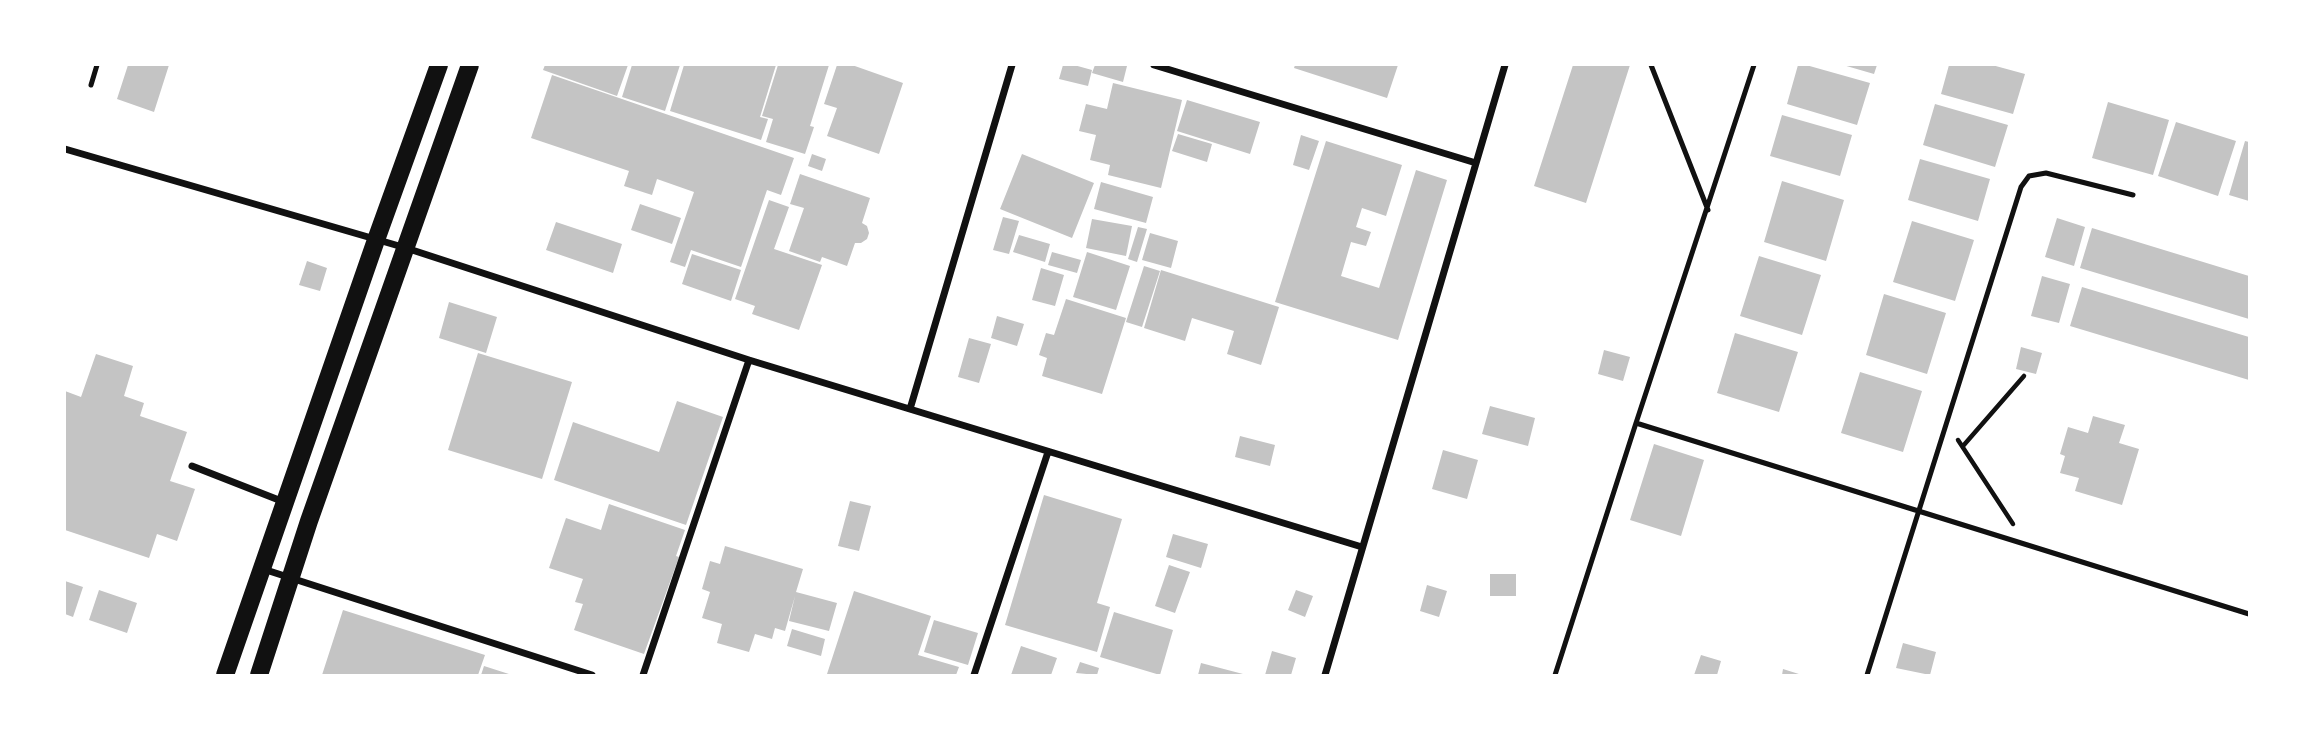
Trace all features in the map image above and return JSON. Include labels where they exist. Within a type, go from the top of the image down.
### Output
[{"type":"main road","points":[[225,675],[439,65]]},
{"type":"main road","points":[[259,675],[290,577],[470,65]]},
{"type":"street","points":[[910,408],[1012,65]]},
{"type":"street","points":[[1154,65],[1476,163]]},
{"type":"street","points":[[1325,675],[1505,65]]},
{"type":"street","points":[[65,149],[406,248],[749,360],[1362,547]]},
{"type":"street","points":[[643,675],[749,360]]},
{"type":"street","points":[[974,675],[1048,452]]},
{"type":"street","points":[[192,466],[285,502]]},
{"type":"street","points":[[262,569],[592,675]]},
{"type":"lane","points":[[91,85],[97,65]]},
{"type":"lane","points":[[1651,65],[1708,209]]},
{"type":"lane","points":[[1555,675],[1754,65]]},
{"type":"lane","points":[[1867,675],[2021,187],[2029,176],[2046,173],[2133,195]]},
{"type":"lane","points":[[1636,423],[2025,542],[2249,614]]},
{"type":"path","points":[[1963,446],[2024,376]]},
{"type":"path","points":[[1946,424],[2025,542]]},
{"type":"building","points":[[128,65],[169,65],[154,112],[117,99]]},
{"type":"building","points":[[545,65],[628,65],[617,96],[543,70]]},
{"type":"building","points":[[632,65],[680,65],[665,111],[622,97]]},
{"type":"building","points":[[684,65],[776,65],[760,117],[768,119],[761,140],[670,111]]},
{"type":"building","points":[[778,65],[829,65],[810,126],[814,127],[805,154],[766,142],[773,119],[762,116]]},
{"type":"building","points":[[837,65],[852,65],[903,83],[879,154],[827,136],[837,108],[824,104]]},
{"type":"building","points":[[1063,65],[1092,70],[1088,86],[1059,79]]},
{"type":"building","points":[[1095,65],[1127,66],[1123,82],[1092,73]]},
{"type":"building","points":[[1295,65],[1398,65],[1387,98],[1294,68]]},
{"type":"building","points":[[1573,65],[1630,65],[1586,203],[1534,186]]},
{"type":"building","points":[[1798,65],[1870,83],[1857,125],[1787,104]]},
{"type":"building","points":[[1843,65],[1877,65],[1874,74]]},
{"type":"building","points":[[1949,65],[1992,65],[2025,74],[2013,114],[1941,94]]},
{"type":"building","points":[[552,75],[794,158],[781,195],[767,190],[741,267],[691,250],[685,267],[670,262],[694,192],[657,179],[652,195],[624,186],[629,171],[531,138]]},
{"type":"building","points":[[1113,83],[1182,100],[1161,188],[1108,175],[1110,165],[1090,160],[1096,135],[1079,131],[1086,104],[1107,109]]},
{"type":"building","points":[[1187,100],[1260,122],[1250,154],[1177,131]]},
{"type":"building","points":[[2108,102],[2169,120],[2153,175],[2092,158]]},
{"type":"building","points":[[1935,104],[2008,125],[1995,167],[1923,145]]},
{"type":"building","points":[[1782,115],[1852,135],[1840,176],[1770,156]]},
{"type":"building","points":[[2176,122],[2236,141],[2218,196],[2158,176]]},
{"type":"building","points":[[1178,134],[1212,144],[1207,162],[1172,151]]},
{"type":"building","points":[[1301,135],[1319,141],[1309,170],[1293,165]]},
{"type":"building","points":[[1326,141],[1402,165],[1386,216],[1362,208],[1356,227],[1371,232],[1366,246],[1351,242],[1341,276],[1379,288],[1416,170],[1447,180],[1398,340],[1275,302]]},
{"type":"building","points":[[2245,141],[2249,142],[2249,201],[2229,195]]},
{"type":"building","points":[[812,154],[826,159],[822,171],[808,166]]},
{"type":"building","points":[[1022,154],[1094,183],[1072,238],[1000,209]]},
{"type":"building","points":[[1920,159],[1990,179],[1978,221],[1908,200]]},
{"type":"building","points":[[800,174],[870,198],[862,223],[867,226],[867,239],[855,243],[847,266],[822,257],[820,262],[789,251],[804,208],[790,204]]},
{"type":"building","points":[[1782,181],[1844,200],[1826,261],[1764,242]]},
{"type":"building","points":[[1101,182],[1153,197],[1146,223],[1094,209]]},
{"type":"building","points":[[769,200],[789,207],[774,249],[822,265],[799,330],[752,314],[755,306],[735,299]]},
{"type":"building","points":[[640,204],[681,218],[672,244],[631,230]]},
{"type":"building","points":[[1003,217],[1019,221],[1009,254],[993,250]]},
{"type":"building","points":[[2057,218],[2085,227],[2074,266],[2045,257]]},
{"type":"building","points":[[1092,219],[1132,226],[1126,256],[1086,248]]},
{"type":"building","points":[[1912,221],[1974,240],[1955,301],[1893,282]]},
{"type":"building","points":[[556,222],[622,244],[613,273],[546,250]]},
{"type":"building","points":[[1138,227],[1147,229],[1137,262],[1128,259]]},
{"type":"building","points":[[2092,228],[2249,276],[2249,319],[2080,268]]},
{"type":"building","points":[[1150,233],[1178,241],[1171,268],[1142,260]]},
{"type":"building","points":[[1019,235],[1050,244],[1045,262],[1013,252]]},
{"type":"building","points":[[1052,252],[1081,260],[1077,273],[1048,265]]},
{"type":"building","points":[[1087,252],[1130,266],[1116,310],[1073,297]]},
{"type":"building","points":[[692,254],[741,270],[731,301],[682,284]]},
{"type":"building","points":[[1759,256],[1821,275],[1802,335],[1740,316]]},
{"type":"building","points":[[307,261],[327,268],[320,291],[299,285]]},
{"type":"building","points":[[1144,266],[1160,271],[1142,327],[1126,322]]},
{"type":"building","points":[[1041,268],[1064,275],[1055,306],[1032,300]]},
{"type":"building","points":[[1161,270],[1279,307],[1261,365],[1227,354],[1234,331],[1192,318],[1185,341],[1144,328]]},
{"type":"building","points":[[2042,276],[2070,284],[2059,323],[2031,316]]},
{"type":"building","points":[[2082,287],[2249,337],[2249,380],[2070,326]]},
{"type":"building","points":[[1884,294],[1946,313],[1927,374],[1866,355]]},
{"type":"building","points":[[1066,299],[1126,318],[1102,394],[1042,376],[1047,358],[1039,355],[1046,333],[1054,335]]},
{"type":"building","points":[[449,302],[497,317],[486,353],[439,338]]},
{"type":"building","points":[[997,316],[1024,324],[1017,346],[991,338]]},
{"type":"building","points":[[1735,333],[1798,352],[1779,412],[1717,393]]},
{"type":"building","points":[[969,338],[991,344],[979,383],[958,377]]},
{"type":"building","points":[[2021,347],[2042,353],[2036,374],[2016,369]]},
{"type":"building","points":[[1604,350],[1630,357],[1623,381],[1598,374]]},
{"type":"building","points":[[478,353],[572,382],[542,479],[448,450]]},
{"type":"building","points":[[96,354],[133,366],[124,396],[144,403],[140,416],[187,432],[170,481],[195,489],[177,541],[157,534],[149,558],[65,530],[65,391],[81,397]]},
{"type":"building","points":[[1860,372],[1922,391],[1903,452],[1841,433]]},
{"type":"building","points":[[677,401],[723,417],[686,525],[554,480],[573,422],[659,452]]},
{"type":"building","points":[[1490,406],[1535,418],[1528,446],[1482,434]]},
{"type":"building","points":[[2093,416],[2125,425],[2119,443],[2139,449],[2122,505],[2075,491],[2079,478],[2060,473],[2065,456],[2060,454],[2068,427],[2088,433]]},
{"type":"building","points":[[1240,436],[1275,445],[1270,466],[1235,457]]},
{"type":"building","points":[[1654,444],[1704,460],[1681,536],[1630,520]]},
{"type":"building","points":[[1443,450],[1478,460],[1467,499],[1432,489]]},
{"type":"building","points":[[1044,495],[1122,519],[1097,603],[1110,607],[1097,652],[1005,625]]},
{"type":"building","points":[[850,501],[871,506],[859,551],[838,546]]},
{"type":"building","points":[[609,504],[685,530],[676,556],[679,557],[644,654],[574,630],[583,604],[575,602],[583,579],[549,568],[566,518],[601,530]]},
{"type":"building","points":[[1173,534],[1208,544],[1201,568],[1166,557]]},
{"type":"building","points":[[725,546],[803,569],[796,592],[837,603],[829,631],[789,621],[795,596],[785,631],[775,628],[772,639],[755,634],[749,652],[717,643],[722,624],[702,618],[710,592],[702,589],[710,561],[720,564]]},
{"type":"building","points":[[1169,565],[1190,572],[1175,613],[1155,606]]},
{"type":"building","points":[[1490,574],[1516,574],[1516,596],[1490,596]]},
{"type":"building","points":[[65,581],[83,587],[73,617],[65,614]]},
{"type":"building","points":[[1427,585],[1447,591],[1439,617],[1420,611]]},
{"type":"building","points":[[99,590],[137,603],[127,633],[89,620]]},
{"type":"building","points":[[1296,590],[1313,596],[1305,617],[1288,610]]},
{"type":"building","points":[[854,591],[931,616],[918,655],[959,667],[956,675],[827,674]]},
{"type":"building","points":[[343,610],[485,655],[478,675],[322,675]]},
{"type":"building","points":[[1114,612],[1173,630],[1160,675],[1100,657]]},
{"type":"building","points":[[934,620],[978,633],[968,665],[924,652]]},
{"type":"building","points":[[792,629],[825,639],[821,656],[787,646]]},
{"type":"building","points":[[1903,643],[1936,652],[1930,675],[1896,668]]},
{"type":"building","points":[[1021,646],[1057,658],[1051,675],[1011,675]]},
{"type":"building","points":[[1272,651],[1296,658],[1291,675],[1265,675]]},
{"type":"building","points":[[1701,655],[1721,661],[1717,675],[1694,675]]},
{"type":"building","points":[[1080,662],[1099,668],[1097,675],[1076,673]]},
{"type":"building","points":[[1201,663],[1243,674],[1243,675],[1198,675]]},
{"type":"building","points":[[484,666],[512,675],[481,675]]},
{"type":"building","points":[[1783,669],[1802,675],[1782,675]]}]
